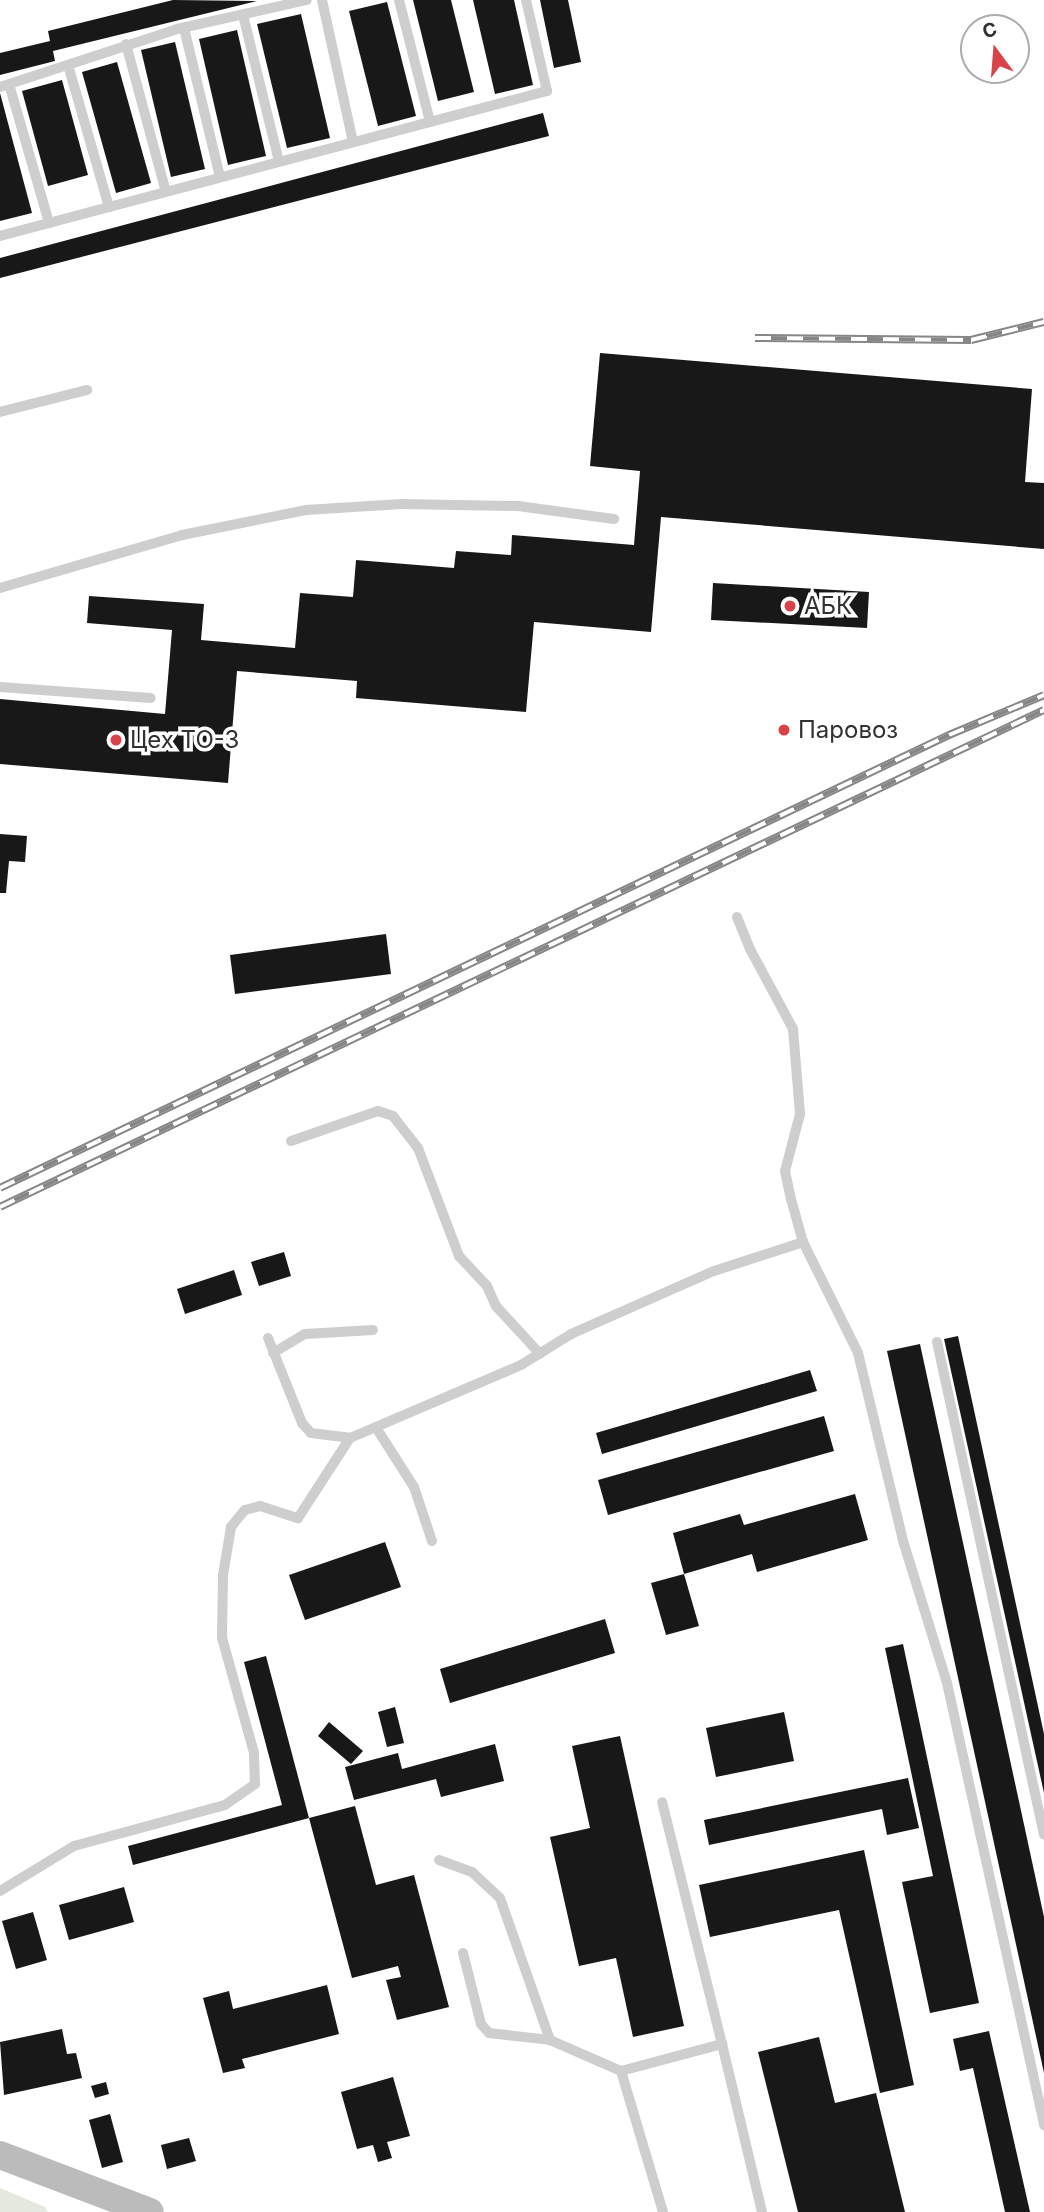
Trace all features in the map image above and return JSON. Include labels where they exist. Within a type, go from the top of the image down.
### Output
[{"type":"main road","points":[[0,2155],[150,2212]]},
{"type":"lane","points":[[49,223],[5,85],[126,44],[307,0]]},
{"type":"lane","points":[[322,0],[353,142]]},
{"type":"lane","points":[[399,0],[430,122]]},
{"type":"lane","points":[[0,236],[547,91],[526,0]]},
{"type":"lane","points":[[243,15],[279,162]]},
{"type":"lane","points":[[184,28],[220,177]]},
{"type":"lane","points":[[126,44],[166,192]]},
{"type":"lane","points":[[68,65],[108,207]]},
{"type":"lane","points":[[0,412],[87,390]]},
{"type":"lane","points":[[0,588],[182,535],[306,510],[402,504],[518,506],[614,519]]},
{"type":"lane","points":[[0,687],[151,698]]},
{"type":"lane","points":[[737,917],[750,949],[793,1029],[800,1114],[785,1171],[803,1242],[859,1353],[904,1544],[947,1683],[1044,2126]]},
{"type":"lane","points":[[291,1142],[378,1111],[393,1116],[418,1148],[459,1256],[487,1286],[496,1306],[540,1353]]},
{"type":"lane","points":[[268,1338],[292,1402],[311,1433],[350,1438],[377,1429],[540,1353],[571,1334],[714,1271],[803,1242]]},
{"type":"lane","points":[[273,1353],[306,1334],[373,1330]]},
{"type":"lane","points":[[937,1342],[1044,1835]]},
{"type":"lane","points":[[377,1429],[414,1487],[432,1542]]},
{"type":"lane","points":[[0,1891],[74,1846],[225,1805],[255,1784],[254,1753],[222,1638],[223,1575],[231,1527],[244,1510],[260,1506],[298,1518],[350,1438]]},
{"type":"lane","points":[[662,1802],[762,2212]]},
{"type":"lane","points":[[439,1860],[472,1872],[500,1898],[550,2040]]},
{"type":"lane","points":[[463,1953],[481,2024],[489,2033],[550,2040],[621,2071],[722,2044]]},
{"type":"lane","points":[[621,2071],[663,2212]]},
{"type":"shaded area","points":[[0,2188],[45,2207],[48,2212],[0,2212]]},
{"type":"building","points":[[173,0],[257,1],[53,51],[55,61],[0,75],[0,53],[50,41],[48,31]]},
{"type":"building","points":[[413,0],[451,0],[474,92],[438,101]]},
{"type":"building","points":[[473,0],[514,0],[533,85],[495,94]]},
{"type":"building","points":[[540,0],[568,0],[581,62],[554,68]]},
{"type":"building","points":[[387,2],[416,116],[378,126],[349,11]]},
{"type":"building","points":[[301,14],[330,138],[287,148],[257,24]]},
{"type":"building","points":[[237,30],[266,156],[228,165],[199,39]]},
{"type":"building","points":[[175,42],[205,169],[171,177],[141,50]]},
{"type":"building","points":[[117,62],[151,183],[116,193],[82,72]]},
{"type":"building","points":[[62,80],[88,175],[48,186],[22,91]]},
{"type":"building","points":[[0,93],[32,213],[0,221]]},
{"type":"building","points":[[543,113],[549,136],[0,278],[0,258]]},
{"type":"building","points":[[600,353],[1032,389],[1025,482],[1044,483],[1044,549],[661,517],[651,632],[534,622],[526,712],[356,698],[357,681],[237,671],[228,783],[0,764],[0,699],[165,714],[172,630],[87,623],[89,596],[204,604],[201,640],[295,648],[300,593],[353,597],[356,560],[454,568],[456,551],[511,555],[512,535],[634,545],[640,471],[590,466]]},
{"type":"building","name":"АБК","points":[[713,583],[869,592],[867,628],[711,620]]},
{"type":"building","points":[[0,834],[27,836],[25,862],[9,861],[6,893],[0,893]]},
{"type":"building","points":[[386,934],[391,974],[235,994],[230,955]]},
{"type":"building","points":[[284,1252],[291,1276],[259,1286],[251,1262]]},
{"type":"building","points":[[234,1270],[242,1295],[185,1314],[177,1289]]},
{"type":"building","points":[[958,1336],[1044,1734],[1044,1793],[944,1339]]},
{"type":"building","points":[[920,1344],[1044,1917],[1044,2073],[887,1351]]},
{"type":"building","points":[[810,1370],[817,1391],[602,1454],[596,1433]]},
{"type":"building","points":[[824,1416],[834,1451],[608,1515],[598,1480]]},
{"type":"building","points":[[855,1494],[868,1540],[757,1572],[752,1554],[684,1574],[673,1533],[740,1514],[744,1525]]},
{"type":"building","points":[[385,1542],[401,1587],[305,1620],[289,1575]]},
{"type":"building","points":[[684,1574],[699,1626],[666,1635],[651,1583]]},
{"type":"building","points":[[605,1619],[615,1653],[450,1703],[440,1669]]},
{"type":"building","points":[[903,1644],[979,2003],[930,2013],[902,1882],[933,1876],[885,1648]]},
{"type":"building","points":[[266,1656],[309,1818],[133,1865],[128,1846],[282,1805],[244,1662]]},
{"type":"building","points":[[395,1707],[404,1743],[387,1747],[378,1712]]},
{"type":"building","points":[[784,1712],[794,1761],[716,1777],[706,1728]]},
{"type":"building","points":[[329,1722],[363,1751],[351,1764],[318,1736]]},
{"type":"building","points":[[620,1736],[684,2026],[633,2037],[616,1958],[579,1966],[550,1837],[590,1828],[572,1746]]},
{"type":"building","points":[[495,1744],[504,1781],[441,1797],[436,1779],[354,1800],[345,1767],[398,1753],[402,1769]]},
{"type":"building","points":[[908,1778],[919,1828],[887,1835],[882,1809],[709,1845],[704,1820]]},
{"type":"building","points":[[355,1806],[376,1885],[414,1875],[449,2007],[397,2020],[386,1980],[401,1977],[398,1966],[352,1978],[309,1818]]},
{"type":"building","points":[[864,1850],[914,2085],[880,2093],[839,1910],[710,1937],[699,1885]]},
{"type":"building","points":[[124,1887],[134,1922],[69,1940],[59,1905]]},
{"type":"building","points":[[33,1912],[47,1960],[16,1969],[2,1921]]},
{"type":"building","points":[[327,1985],[339,2034],[242,2059],[245,2068],[223,2073],[203,1998],[229,1991],[233,2009]]},
{"type":"building","points":[[62,2029],[67,2054],[76,2053],[82,2078],[4,2095],[0,2042]]},
{"type":"building","points":[[989,2031],[1030,2212],[1005,2212],[973,2068],[960,2071],[953,2039]]},
{"type":"building","points":[[819,2037],[835,2103],[876,2093],[905,2212],[798,2212],[758,2052]]},
{"type":"building","points":[[393,2077],[410,2136],[387,2142],[392,2158],[378,2162],[373,2145],[357,2149],[341,2092]]},
{"type":"building","points":[[106,2082],[109,2094],[95,2098],[91,2086]]},
{"type":"building","points":[[110,2114],[123,2162],[102,2168],[89,2120]]},
{"type":"building","points":[[189,2138],[196,2161],[167,2169],[161,2145]]},
{"type":"railway","points":[[755,338],[971,340],[1044,322]]},
{"type":"railway","points":[[0,1188],[949,735],[1044,695]]},
{"type":"railway","points":[[0,1207],[1044,710]]},
{"type":"place","name":"АБК","points":[[790,606]]},
{"type":"place","name":"Паровоз","points":[[784,730]]},
{"type":"place","name":"Цех ТО-3","points":[[116,740]]}]
